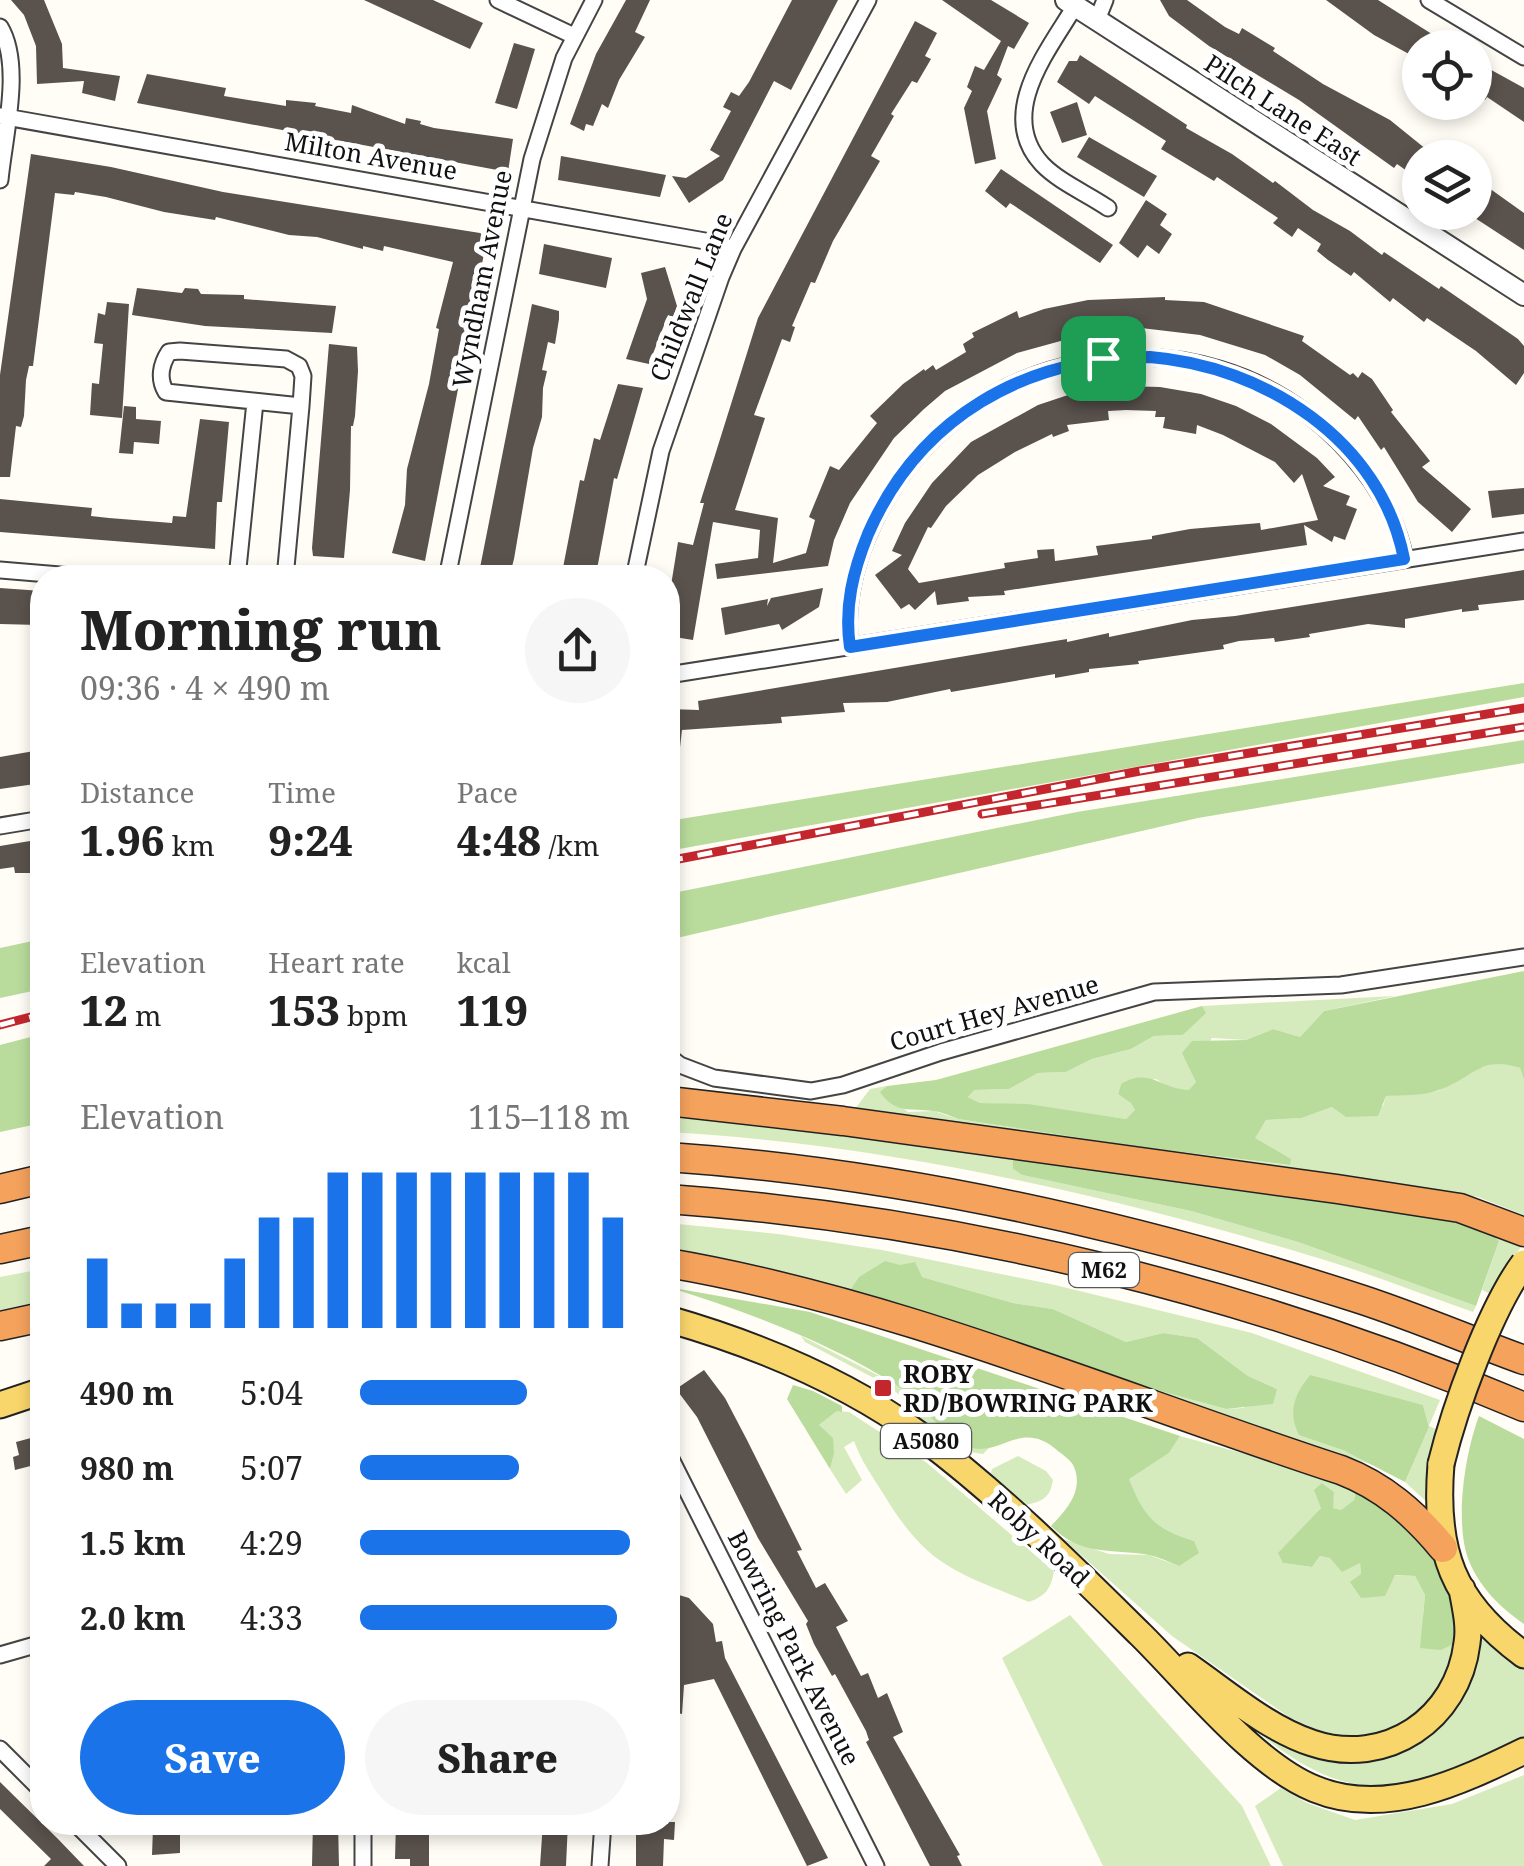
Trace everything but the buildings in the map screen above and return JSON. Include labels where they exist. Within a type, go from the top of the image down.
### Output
[{"type":"highway","points":[[680,1102],[1337,1189],[1460,1208],[1524,1232]]},
{"type":"highway","name":"M62","points":[[680,1158],[888,1183],[1034,1208],[1192,1248],[1362,1300],[1524,1360]]},
{"type":"highway","points":[[0,1189],[30,1181]]},
{"type":"highway","points":[[0,1206],[30,1200]]},
{"type":"highway","name":"M62","points":[[680,1200],[878,1223],[1025,1250],[1185,1289],[1322,1332],[1524,1406]]},
{"type":"highway","points":[[0,1249],[30,1243]]},
{"type":"highway","points":[[680,1265],[730,1274],[909,1324],[1341,1470],[1386,1491],[1443,1548]]},
{"type":"highway","points":[[0,1326],[30,1320]]},
{"type":"main road","name":"A5080","points":[[1524,1262],[1498,1306],[1448,1438],[1437,1509],[1443,1548],[1462,1590],[1500,1637],[1524,1654]]},
{"type":"main road","name":"Roby Road","points":[[680,1323],[798,1367],[863,1400],[919,1435],[1026,1523],[1254,1749],[1314,1789],[1358,1800],[1399,1798],[1458,1780],[1524,1752]]},
{"type":"main road","points":[[0,1405],[30,1396]]},
{"type":"main road","name":"Roby Road","points":[[1138,1632],[1292,1736],[1335,1749],[1376,1749],[1419,1730],[1455,1689],[1468,1640],[1462,1590]]},
{"type":"street","points":[[498,0],[574,36]]},
{"type":"street","name":"Wyndham Avenue","points":[[450,565],[542,121],[574,36],[594,0]]},
{"type":"street","name":"Childwall Lane","points":[[637,565],[650,496],[675,405],[733,249],[868,0]]},
{"type":"street","points":[[1429,0],[1524,57]]},
{"type":"street","points":[[1070,3],[1033,76],[1024,110],[1025,130],[1034,152],[1046,167],[1108,208]]},
{"type":"street","name":"Pilch Lane East","points":[[1070,3],[1101,10],[1524,295]]},
{"type":"street","points":[[0,27],[10,55],[11,84],[3,116],[0,180]]},
{"type":"street","name":"Milton Avenue","points":[[3,116],[733,249]]},
{"type":"street","points":[[286,565],[304,376],[299,366],[286,359],[180,351],[170,352],[163,361],[161,384],[166,392],[301,406]]},
{"type":"street","points":[[850,647],[848,611],[860,553],[882,505],[912,461],[946,426],[983,400],[1037,374],[1091,360],[1150,357],[1195,362],[1236,374],[1290,402],[1330,433],[1371,479],[1389,508],[1404,559]]},
{"type":"street","points":[[238,565],[255,402]]},
{"type":"street","points":[[680,673],[1524,542]]},
{"type":"street","points":[[0,570],[30,572]]},
{"type":"street","points":[[0,826],[30,821]]},
{"type":"street","name":"Court Hey Avenue","points":[[680,1065],[714,1078],[811,1091],[844,1085],[941,1052],[1154,992],[1341,985],[1524,957]]},
{"type":"street","name":"Bowring Park Avenue","points":[[680,1478],[876,1866]]},
{"type":"street","points":[[0,1655],[30,1646]]},
{"type":"street","points":[[0,1749],[30,1780]]},
{"type":"street","points":[[87,1835],[118,1866]]},
{"type":"street","points":[[363,1835],[363,1866]]},
{"type":"street","points":[[600,1866],[602,1835]]},
{"type":"green space","points":[[1524,683],[1524,697],[680,849],[680,819]]},
{"type":"green space","points":[[1524,740],[1524,763],[1198,818],[680,937],[680,892],[1077,812]]},
{"type":"green space","points":[[30,942],[30,992],[0,998],[0,948]]},
{"type":"green space","points":[[1524,971],[1524,1080],[1520,1068],[1495,1064],[1436,1091],[1386,1096],[1378,1116],[1346,1117],[1332,1107],[1302,1118],[1266,1120],[1255,1138],[1291,1159],[1290,1165],[958,1119],[897,1107],[880,1092],[887,1086],[936,1080],[1202,1006],[1206,1013],[1183,1035],[1154,1036],[1131,1049],[1092,1059],[1066,1072],[1038,1073],[1009,1089],[974,1090],[968,1097],[980,1103],[1028,1104],[1126,1119],[1135,1110],[1118,1094],[1121,1084],[1148,1078],[1189,1090],[1196,1082],[1182,1053],[1192,1041],[1246,1040],[1273,1029],[1300,1037],[1324,1011]]},
{"type":"green space","points":[[1395,996],[1324,1011],[1300,1037],[1273,1029],[1246,1040],[1212,1038],[1191,1069],[1196,1082],[1190,1090],[1173,1090],[1156,1079],[1121,1084],[1118,1094],[1132,1103],[1135,1111],[1126,1119],[1028,1105],[980,1103],[968,1097],[973,1090],[1009,1089],[1038,1073],[1066,1072],[1092,1059],[1131,1049],[1154,1036],[1183,1035],[1205,1013],[1202,1006]]},
{"type":"green space","points":[[30,1037],[30,1126],[0,1132],[0,1045]]},
{"type":"green space","points":[[1502,1061],[1520,1068],[1524,1080],[1524,1215],[1478,1197],[1455,1193],[855,1109],[870,1089],[887,1086],[881,1092],[908,1112],[934,1111],[958,1119],[1132,1146],[1289,1165],[1254,1138],[1266,1120],[1302,1118],[1332,1107],[1383,1106],[1386,1096],[1438,1091],[1471,1071]]},
{"type":"green space","points":[[680,1114],[791,1125],[1469,1218],[1477,1221],[1013,1159],[1013,1169],[1022,1175],[1191,1211],[1298,1242],[1476,1306],[1473,1312],[1350,1268],[1230,1232],[1071,1192],[911,1160],[680,1133]]},
{"type":"green space","points":[[1013,1158],[1477,1221],[1499,1241],[1476,1306],[1298,1242],[1191,1211],[1022,1175],[1013,1169]]},
{"type":"green space","points":[[1477,1221],[1524,1239],[1491,1294],[1482,1290],[1499,1241]]},
{"type":"green space","points":[[680,1224],[882,1250],[1055,1285],[1252,1333],[1440,1400],[1429,1426],[1438,1430],[1429,1504],[1405,1482],[1429,1427],[1423,1405],[1367,1392],[1343,1450],[1380,1467],[680,1255]],"holes":[[[922,1277],[1013,1303],[1053,1309],[1126,1342],[1163,1333],[1197,1338],[1248,1376],[1277,1389],[1243,1408],[1226,1409],[1094,1373]]]},
{"type":"green space","points":[[885,1261],[900,1265],[915,1262],[922,1277],[1013,1303],[1053,1309],[1126,1342],[1163,1333],[1197,1338],[1248,1376],[1277,1389],[1273,1404],[1226,1409],[1094,1373],[849,1292],[859,1277]]},
{"type":"green space","points":[[30,1271],[30,1304],[0,1310],[0,1277]]},
{"type":"green space","points":[[680,1289],[810,1312],[1180,1436],[1169,1453],[1129,1479],[1152,1520],[1194,1541],[1199,1553],[1179,1566],[1149,1555],[1097,1550],[1074,1543],[1051,1526],[1075,1492],[1074,1467],[1045,1442],[1021,1438],[989,1448],[966,1446],[947,1434],[907,1392],[871,1370],[786,1329]]},
{"type":"green space","points":[[801,1336],[901,1387],[967,1446],[989,1448],[983,1454],[963,1451],[902,1406],[905,1401],[891,1387],[805,1342]]},
{"type":"green space","points":[[1310,1375],[1423,1405],[1429,1427],[1405,1482],[1343,1450],[1299,1435],[1294,1403]]},
{"type":"green space","points":[[793,1385],[842,1406],[842,1412],[837,1411],[819,1425],[833,1438],[830,1469],[787,1399]]},
{"type":"green space","points":[[837,1411],[849,1412],[927,1463],[1054,1571],[1047,1591],[1029,1602],[962,1574],[929,1552],[900,1519],[867,1469],[854,1441],[844,1447],[862,1480],[846,1494],[830,1469],[834,1454],[819,1425]]},
{"type":"green space","points":[[1479,1416],[1524,1439],[1524,1624],[1485,1589],[1465,1545],[1463,1488]]},
{"type":"green space","points":[[1180,1436],[1357,1485],[1354,1500],[1341,1510],[1332,1508],[1334,1492],[1322,1483],[1321,1508],[1279,1553],[1283,1563],[1312,1567],[1320,1556],[1360,1563],[1361,1574],[1415,1576],[1425,1595],[1423,1616],[1459,1641],[1445,1685],[1412,1720],[1389,1732],[1364,1736],[1315,1729],[1289,1717],[1172,1636],[1063,1539],[1109,1554],[1149,1555],[1179,1566],[1194,1541],[1169,1532],[1152,1520],[1128,1479],[1169,1453]]},
{"type":"green space","points":[[1018,1456],[1046,1471],[1053,1480],[1048,1495],[1026,1505],[991,1473]]},
{"type":"green space","points":[[1322,1483],[1334,1492],[1333,1508],[1341,1510],[1354,1500],[1357,1485],[1424,1539],[1449,1588],[1459,1641],[1441,1650],[1420,1648],[1425,1595],[1415,1576],[1395,1575],[1385,1596],[1361,1598],[1350,1582],[1361,1574],[1360,1563],[1342,1572],[1330,1558],[1320,1556],[1312,1567],[1283,1563],[1278,1553],[1321,1508],[1314,1490]]},
{"type":"green space","points":[[1070,1615],[1242,1806],[1271,1866],[1103,1866],[1002,1658]]},
{"type":"green space","points":[[1484,1634],[1524,1666],[1524,1739],[1442,1773],[1376,1786],[1345,1782],[1313,1770],[1240,1717],[1272,1731],[1413,1745],[1460,1701],[1473,1679]]},
{"type":"green space","points":[[1524,1775],[1524,1866],[1283,1866],[1255,1806],[1281,1788],[1307,1803],[1355,1820],[1452,1804]]},
{"type":"railway","points":[[680,859],[1140,771],[1524,708]]},
{"type":"railway","points":[[982,814],[1524,727]]},
{"type":"railway","points":[[0,1025],[30,1017]]},
{"type":"place","name":"ROBY RD/BOWRING PARK","points":[[883,1388]]},
{"type":"route","points":[[1150,357],[1195,362],[1236,374],[1299,408],[1330,433],[1371,479],[1389,508],[1404,559],[850,647],[848,611],[860,553],[882,505],[930,440],[962,414],[999,392],[1057,367],[1103,358],[1150,357]]}]
